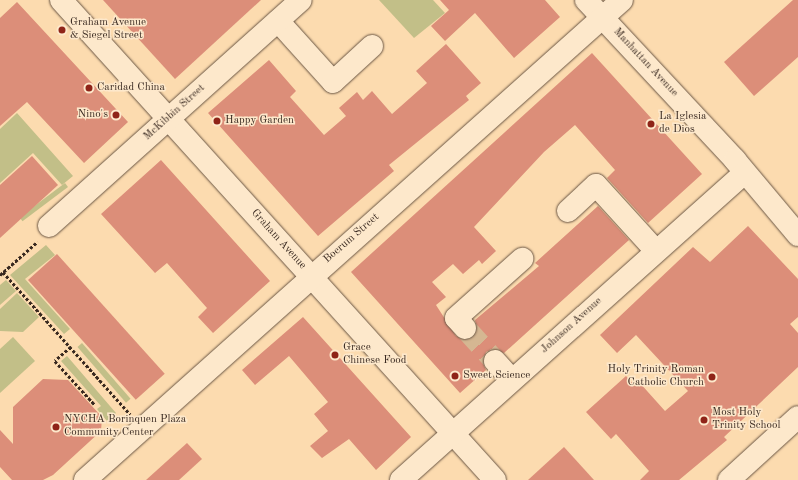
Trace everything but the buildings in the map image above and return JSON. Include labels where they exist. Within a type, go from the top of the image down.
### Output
[{"type":"street","name":"Graham Avenue","points":[[61,0],[495,480]]},
{"type":"street","name":"McKibbin Street","points":[[45,232],[301,0]]},
{"type":"street","name":"Manhattan Avenue","points":[[586,0],[798,234]]},
{"type":"street","name":"Boerum Street","points":[[84,480],[310,276],[622,0]]},
{"type":"street","points":[[278,21],[333,82],[372,46]]},
{"type":"street","name":"Johnson Avenue","points":[[401,480],[744,173]]},
{"type":"street","points":[[568,211],[596,184],[656,251]]},
{"type":"street","points":[[465,328],[456,318],[522,259]]},
{"type":"street","points":[[495,361],[512,380]]},
{"type":"street","points":[[729,480],[798,417]]},
{"type":"path","points":[[0,275],[45,232]]},
{"type":"path","points":[[3,272],[131,416]]},
{"type":"path","points":[[71,347],[56,361],[95,405]]},
{"type":"shaded area","points":[[379,0],[433,0],[445,13],[414,38]]},
{"type":"shaded area","points":[[17,113],[73,176],[62,185],[33,153],[0,183],[0,129]]},
{"type":"shaded area","points":[[65,183],[68,187],[22,221],[19,217]]},
{"type":"shaded area","points":[[46,245],[55,255],[25,279],[70,329],[64,334],[10,275]]},
{"type":"shaded area","points":[[6,280],[16,291],[0,305],[0,285]]},
{"type":"shaded area","points":[[17,293],[39,317],[23,332],[0,331],[0,309]]},
{"type":"shaded area","points":[[13,337],[35,361],[0,393],[0,349]]},
{"type":"shaded area","points":[[82,343],[131,399],[126,403],[77,347]]},
{"type":"shaded area","points":[[67,356],[116,413],[107,421],[97,409],[101,406],[61,361]]},
{"type":"tunnel","points":[[465,328],[495,361]]},
{"type":"place","name":"Graham Avenue & Siegel Street","points":[[62,30]]},
{"type":"place","name":"Caridad China","points":[[89,88]]},
{"type":"place","name":"Nino's","points":[[116,115]]},
{"type":"place","name":"Happy Garden","points":[[217,121]]},
{"type":"place","name":"La Iglesia de Dios","points":[[651,124]]},
{"type":"place","name":"Grace Chinese Food","points":[[335,355]]},
{"type":"place","name":"Sweet Science","points":[[455,376]]},
{"type":"place","name":"Holy Trinity Roman Catholic Church","points":[[712,377]]},
{"type":"place","name":"Most Holy Trinity School","points":[[704,420]]},
{"type":"place","name":"NYCHA Borinquen Plaza Community Center","points":[[56,427]]}]
